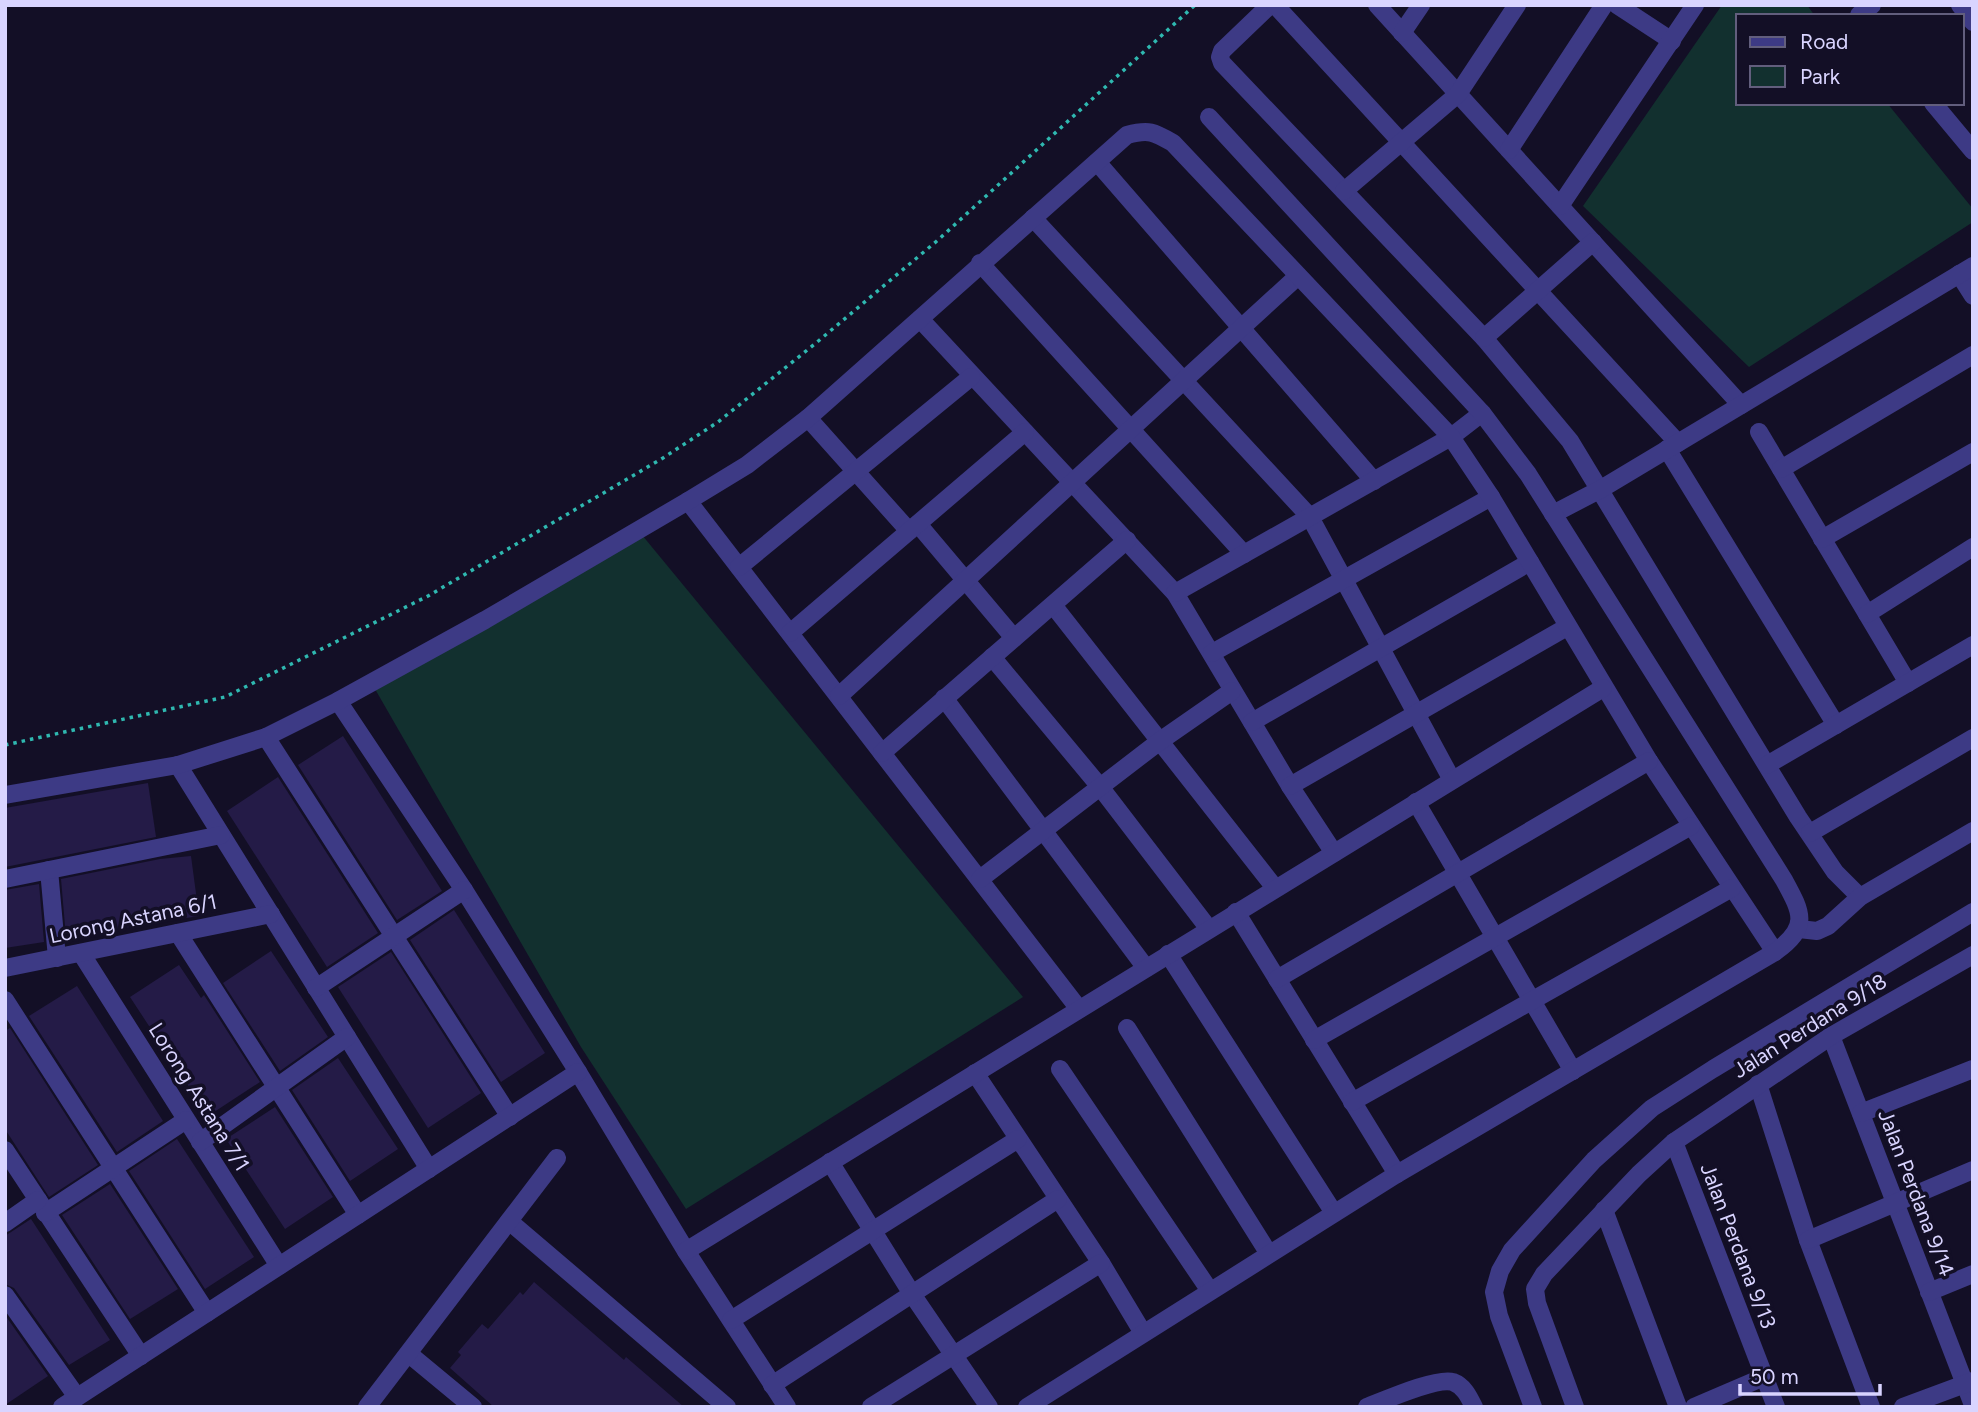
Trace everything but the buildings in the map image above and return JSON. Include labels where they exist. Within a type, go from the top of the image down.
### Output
[{"type":"street","points":[[1836,725],[1672,446],[1537,291],[1272,5],[1222,51],[1220,57],[1484,338],[1570,441],[1835,872],[1860,897]]},
{"type":"street","points":[[1377,5],[1741,405]]},
{"type":"street","points":[[1402,33],[1421,5]]},
{"type":"street","points":[[1345,191],[1458,94],[1517,5]]},
{"type":"street","points":[[1509,150],[1604,5]]},
{"type":"street","points":[[1617,5],[1672,41]]},
{"type":"street","points":[[1560,206],[1695,5]]},
{"type":"street","points":[[1960,5],[1973,22]]},
{"type":"street","points":[[1935,105],[1973,150]]},
{"type":"street","points":[[1027,1407],[1397,1174],[1775,952],[1799,929],[1801,916],[1784,880],[1528,474],[1482,413],[1209,117]]},
{"type":"street","points":[[5,795],[177,765],[266,737],[338,701],[485,620],[747,466],[808,418],[1127,135],[1144,130],[1156,133],[1172,143],[1451,437],[1491,497],[1603,688],[1775,952]]},
{"type":"street","points":[[1097,162],[1374,481]]},
{"type":"street","points":[[1033,218],[1310,517],[1452,780]]},
{"type":"street","points":[[1484,338],[1593,242]]},
{"type":"street","points":[[981,263],[1244,554]]},
{"type":"street","points":[[1553,514],[1601,489],[1966,270],[1973,296]]},
{"type":"street","points":[[839,696],[1298,276]]},
{"type":"street","points":[[920,319],[971,377],[1175,593],[1290,786],[1334,853]]},
{"type":"street","points":[[1781,469],[1973,355]]},
{"type":"street","points":[[739,567],[971,377]]},
{"type":"street","points":[[1175,593],[1451,437],[1482,413]]},
{"type":"street","points":[[808,418],[856,471],[965,580],[1014,638]]},
{"type":"street","points":[[790,633],[1025,432]]},
{"type":"street","points":[[1759,432],[1908,683]]},
{"type":"street","points":[[1822,539],[1973,452]]},
{"type":"street","points":[[1212,653],[1491,497]]},
{"type":"street","points":[[688,501],[1079,1009]]},
{"type":"street","points":[[883,753],[1127,540]]},
{"type":"street","points":[[1867,614],[1973,547]]},
{"type":"street","points":[[1252,722],[1530,562]]},
{"type":"street","points":[[1053,605],[1275,888]]},
{"type":"street","points":[[1290,786],[1567,627]]},
{"type":"street","points":[[1767,765],[1973,645]]},
{"type":"street","points":[[992,657],[1101,788],[1209,929]]},
{"type":"street","points":[[686,1251],[1603,688]]},
{"type":"street","points":[[979,879],[1160,741],[1232,691]]},
{"type":"street","points":[[944,698],[1146,968]]},
{"type":"street","points":[[338,701],[464,890],[686,1251],[787,1407]]},
{"type":"street","points":[[266,737],[510,1117]]},
{"type":"street","points":[[1810,832],[1973,738]]},
{"type":"street","points":[[1277,979],[1649,761]]},
{"type":"street","points":[[177,765],[429,1169]]},
{"type":"street","points":[[1416,802],[1573,1071]]},
{"type":"street","points":[[1314,1040],[1691,826]]},
{"type":"street","points":[[1799,929],[1817,931],[1828,926],[1860,897],[1973,831]]},
{"type":"street","points":[[5,880],[221,835]]},
{"type":"street","points":[[49,870],[57,958]]},
{"type":"street","points":[[1352,1101],[1732,888]]},
{"type":"street","points":[[316,988],[464,890]]},
{"type":"street","points":[[1236,912],[1397,1174]]},
{"type":"street","points":[[1533,1407],[1499,1316],[1494,1292],[1500,1270],[1512,1250],[1594,1160],[1652,1108],[1973,912]]},
{"type":"street","name":"Lorong Astana 6/1","points":[[5,968],[271,914]]},
{"type":"street","points":[[178,933],[358,1215]]},
{"type":"street","name":"Lorong Astana 7/1","points":[[81,953],[279,1266]]},
{"type":"street","points":[[1168,954],[1334,1213]]},
{"type":"street","name":"Jalan Perdana 9/18","points":[[1575,1407],[1537,1303],[1535,1289],[1544,1274],[1604,1210],[1674,1142],[1831,1037],[1973,955]]},
{"type":"street","points":[[5,1000],[206,1313]]},
{"type":"street","points":[[1127,1028],[1269,1254]]},
{"type":"street","points":[[200,1142],[346,1037]]},
{"type":"street","name":"Jalan Perdana 9/14","points":[[1831,1037],[1930,1292],[1969,1383],[1973,1405]]},
{"type":"street","points":[[1060,1069],[1210,1291]]},
{"type":"street","points":[[1861,1113],[1973,1069]]},
{"type":"street","points":[[5,1295],[70,1402],[578,1072]]},
{"type":"street","points":[[975,1073],[1101,1263],[1143,1333]]},
{"type":"street","points":[[1758,1084],[1808,1240],[1871,1407]]},
{"type":"street","points":[[5,1223],[113,1168],[186,1120]]},
{"type":"street","points":[[731,1320],[1018,1139]]},
{"type":"street","name":"Jalan Perdana 9/13","points":[[1674,1142],[1776,1407]]},
{"type":"street","points":[[5,1150],[141,1356]]},
{"type":"street","points":[[367,1407],[557,1158]]},
{"type":"street","points":[[830,1162],[912,1294],[989,1407]]},
{"type":"street","points":[[1808,1240],[1973,1170]]},
{"type":"street","points":[[772,1385],[1058,1199]]},
{"type":"street","points":[[1604,1210],[1678,1407]]},
{"type":"street","points":[[509,1221],[727,1407]]},
{"type":"street","points":[[871,1407],[1101,1263]]},
{"type":"street","points":[[1930,1292],[1973,1274]]},
{"type":"street","points":[[409,1354],[473,1407]]},
{"type":"street","points":[[1694,1407],[1764,1377]]},
{"type":"street","points":[[1367,1407],[1432,1383],[1452,1382],[1467,1392],[1474,1406]]},
{"type":"street","points":[[1903,1407],[1969,1383]]},
{"type":"path","points":[[5,746],[225,696],[428,596],[663,458],[718,422],[918,257],[1195,5]]},
{"type":"green space","points":[[1722,5],[1807,5],[1814,14],[1736,14],[1736,105],[1889,105],[1973,209],[1973,222],[1749,367],[1583,206]]},
{"type":"green space","points":[[642,535],[1023,997],[686,1209],[581,1047],[375,689]]}]
